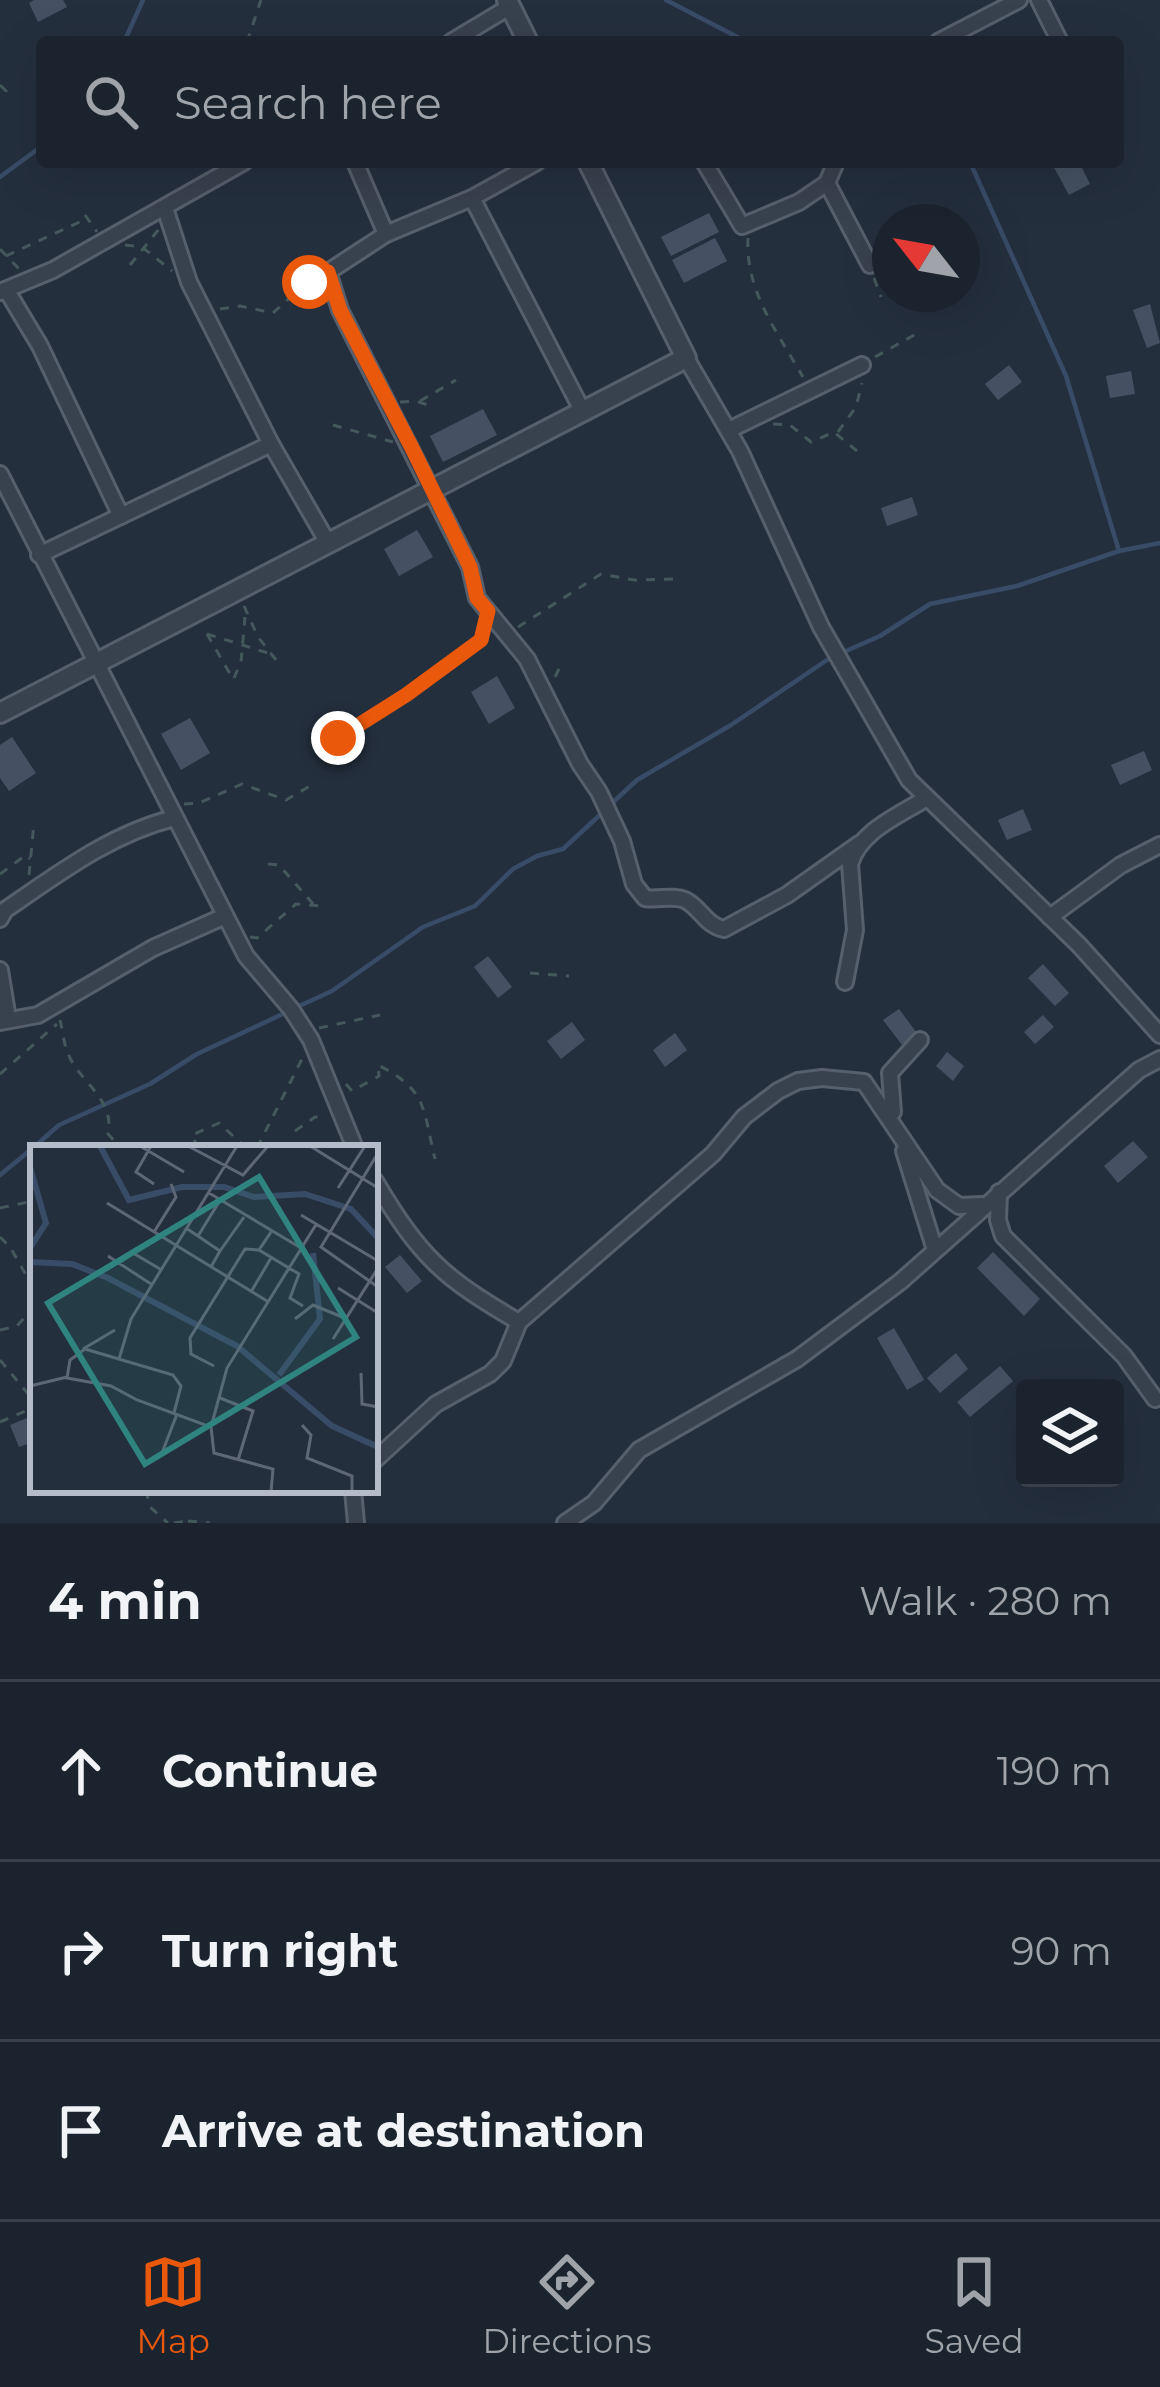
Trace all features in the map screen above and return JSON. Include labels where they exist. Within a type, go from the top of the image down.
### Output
[{"type":"street","points":[[949,36],[1018,0]]},
{"type":"street","points":[[1039,0],[1057,36]]},
{"type":"street","points":[[460,36],[509,3],[525,36]]},
{"type":"street","points":[[122,516],[49,364],[3,291],[167,213],[235,168]]},
{"type":"street","points":[[358,168],[386,234]]},
{"type":"street","points":[[526,168],[472,198],[386,234],[328,272],[340,310],[470,567],[477,598],[527,659],[599,792],[622,841],[634,884],[646,898],[676,897],[691,903],[712,926],[724,929],[787,895],[926,799]]},
{"type":"street","points":[[592,168],[686,358],[729,430],[821,627],[909,780],[1050,917],[1160,1036]]},
{"type":"street","points":[[708,168],[742,226],[799,202],[827,183],[833,168]]},
{"type":"street","points":[[827,183],[870,265]]},
{"type":"street","points":[[472,198],[583,412]]},
{"type":"street","points":[[167,213],[186,273],[212,329],[328,543]]},
{"type":"street","points":[[0,713],[686,358]]},
{"type":"street","points":[[729,430],[862,364]]},
{"type":"street","points":[[39,555],[271,444]]},
{"type":"street","points":[[0,474],[246,956],[306,1031],[355,1145]]},
{"type":"street","points":[[0,919],[5,910],[123,835],[174,818]]},
{"type":"street","points":[[845,982],[855,930],[850,864],[859,844]]},
{"type":"street","points":[[1050,917],[1121,865],[1160,845]]},
{"type":"street","points":[[0,970],[4,1021],[38,1015],[153,948],[226,916]]},
{"type":"street","points":[[873,1091],[920,1040]]},
{"type":"street","points":[[565,1523],[594,1503],[639,1450],[797,1359],[935,1250],[1139,1070],[1160,1059]]},
{"type":"street","points":[[889,1078],[896,1126],[935,1250]]},
{"type":"street","points":[[378,1457],[436,1404],[472,1386],[503,1361],[519,1322],[713,1154],[744,1117],[798,1081],[864,1082],[944,1197],[958,1206],[982,1205]]},
{"type":"street","points":[[378,1186],[428,1261],[519,1322]]},
{"type":"street","points":[[999,1192],[998,1220],[1004,1235],[1124,1356],[1155,1399]]},
{"type":"street","points":[[353,1493],[356,1523]]},
{"type":"path","points":[[249,36],[261,0]]},
{"type":"path","points":[[0,85],[7,92],[0,93]]},
{"type":"path","points":[[130,265],[167,213]]},
{"type":"path","points":[[6,256],[86,217],[104,241],[142,247],[167,271],[186,273]]},
{"type":"path","points":[[742,226],[755,292],[809,389]]},
{"type":"path","points":[[0,249],[29,279]]},
{"type":"path","points":[[870,265],[872,271]]},
{"type":"path","points":[[212,329],[209,311],[240,306],[273,313],[317,274],[328,272]]},
{"type":"path","points":[[418,402],[456,380]]},
{"type":"path","points":[[387,404],[418,402],[435,407]]},
{"type":"path","points":[[774,424],[790,425],[811,442],[834,432],[857,451]]},
{"type":"path","points":[[333,425],[412,448]]},
{"type":"path","points":[[506,633],[601,574],[634,580],[674,579]]},
{"type":"path","points":[[239,589],[246,614],[272,655]]},
{"type":"path","points":[[338,738],[481,640],[488,611]]},
{"type":"path","points":[[246,614],[242,646],[241,662],[233,680],[207,634],[242,646],[272,655],[282,662]]},
{"type":"path","points":[[166,796],[184,804],[200,803],[242,784],[286,800],[314,783]]},
{"type":"path","points":[[27,895],[34,823]]},
{"type":"path","points":[[0,874],[26,855],[31,861]]},
{"type":"path","points":[[268,864],[279,865],[314,905]]},
{"type":"path","points":[[236,936],[257,938],[296,904],[323,906]]},
{"type":"path","points":[[530,973],[569,976]]},
{"type":"path","points":[[38,1015],[60,1021]]},
{"type":"path","points":[[306,1031],[380,1015]]},
{"type":"path","points":[[0,1074],[60,1021]]},
{"type":"path","points":[[60,1021],[68,1055],[99,1094],[110,1122],[108,1134],[118,1145]]},
{"type":"path","points":[[259,1145],[303,1057]]},
{"type":"path","points":[[332,1091],[348,1082],[352,1091],[379,1076],[378,1065],[403,1078],[422,1097],[435,1160]]},
{"type":"path","points":[[296,1131],[315,1117],[343,1119]]},
{"type":"path","points":[[197,1145],[193,1135],[219,1124],[243,1145]]},
{"type":"path","points":[[0,1208],[30,1202]]},
{"type":"path","points":[[0,1237],[30,1283]]},
{"type":"path","points":[[0,1330],[17,1326],[30,1311]]},
{"type":"path","points":[[0,1360],[30,1394]]},
{"type":"path","points":[[0,1371],[8,1365]]},
{"type":"path","points":[[0,1422],[28,1410],[30,1400]]},
{"type":"path","points":[[147,1493],[150,1507],[171,1523],[209,1523]]},
{"type":"building","points":[[63,0],[67,7],[38,22],[29,3]]},
{"type":"building","points":[[1054,168],[1082,168],[1090,184],[1069,195]]},
{"type":"building","points":[[709,213],[719,232],[671,256],[661,237]]},
{"type":"building","points":[[715,238],[727,261],[684,283],[672,260]]},
{"type":"building","points":[[1150,304],[1160,343],[1147,348],[1133,310]]},
{"type":"building","points":[[1009,365],[1022,382],[998,400],[985,384]]},
{"type":"building","points":[[1131,371],[1135,394],[1110,398],[1106,376]]},
{"type":"building","points":[[483,409],[497,435],[443,462],[430,436]]},
{"type":"building","points":[[912,497],[918,515],[887,526],[881,508]]},
{"type":"building","points":[[417,530],[433,557],[399,576],[384,549]]},
{"type":"building","points":[[497,676],[515,708],[489,724],[471,692]]},
{"type":"building","points":[[190,718],[210,753],[181,770],[161,734]]},
{"type":"building","points":[[12,737],[36,773],[9,791],[0,778],[0,745]]},
{"type":"building","points":[[1144,751],[1152,770],[1120,785],[1111,765]]},
{"type":"building","points":[[1023,809],[1032,830],[1007,840],[998,820]]},
{"type":"building","points":[[488,956],[512,987],[498,998],[474,967]]},
{"type":"building","points":[[1043,964],[1069,993],[1055,1006],[1028,978]]},
{"type":"building","points":[[899,1009],[917,1033],[902,1045],[883,1020]]},
{"type":"building","points":[[1043,1015],[1054,1027],[1035,1044],[1024,1032]]},
{"type":"building","points":[[572,1022],[585,1040],[561,1059],[547,1041]]},
{"type":"building","points":[[675,1033],[687,1050],[665,1067],[653,1050]]},
{"type":"building","points":[[947,1052],[964,1066],[953,1081],[936,1066]]},
{"type":"building","points":[[1133,1141],[1148,1157],[1118,1183],[1104,1166]]},
{"type":"building","points":[[993,1252],[1040,1299],[1024,1316],[977,1268]]},
{"type":"building","points":[[400,1255],[422,1281],[407,1293],[385,1267]]},
{"type":"building","points":[[894,1328],[924,1380],[907,1390],[877,1338]]},
{"type":"building","points":[[956,1353],[968,1369],[940,1393],[927,1378]]},
{"type":"building","points":[[1000,1366],[1013,1381],[970,1417],[957,1402]]},
{"type":"building","points":[[30,1417],[30,1443],[19,1447],[10,1425]]},
{"type":"waterway","points":[[127,36],[143,0]]},
{"type":"waterway","points":[[666,0],[735,36]]},
{"type":"waterway","points":[[0,177],[36,150]]},
{"type":"waterway","points":[[973,168],[1066,376],[1119,551]]},
{"type":"waterway","points":[[610,805],[637,780],[731,725],[830,658],[880,636],[930,604],[1017,586],[1119,551],[1160,543]]},
{"type":"waterway","points":[[297,1007],[332,991],[423,927],[475,906],[513,869],[563,849],[602,813]]},
{"type":"waterway","points":[[36,1145],[59,1125],[150,1084],[197,1054],[287,1012]]},
{"type":"waterway","points":[[0,1175],[30,1150]]},
{"type":"route","points":[[309,282],[328,272],[340,310],[470,567],[477,598],[488,611],[481,640],[338,738]]}]
